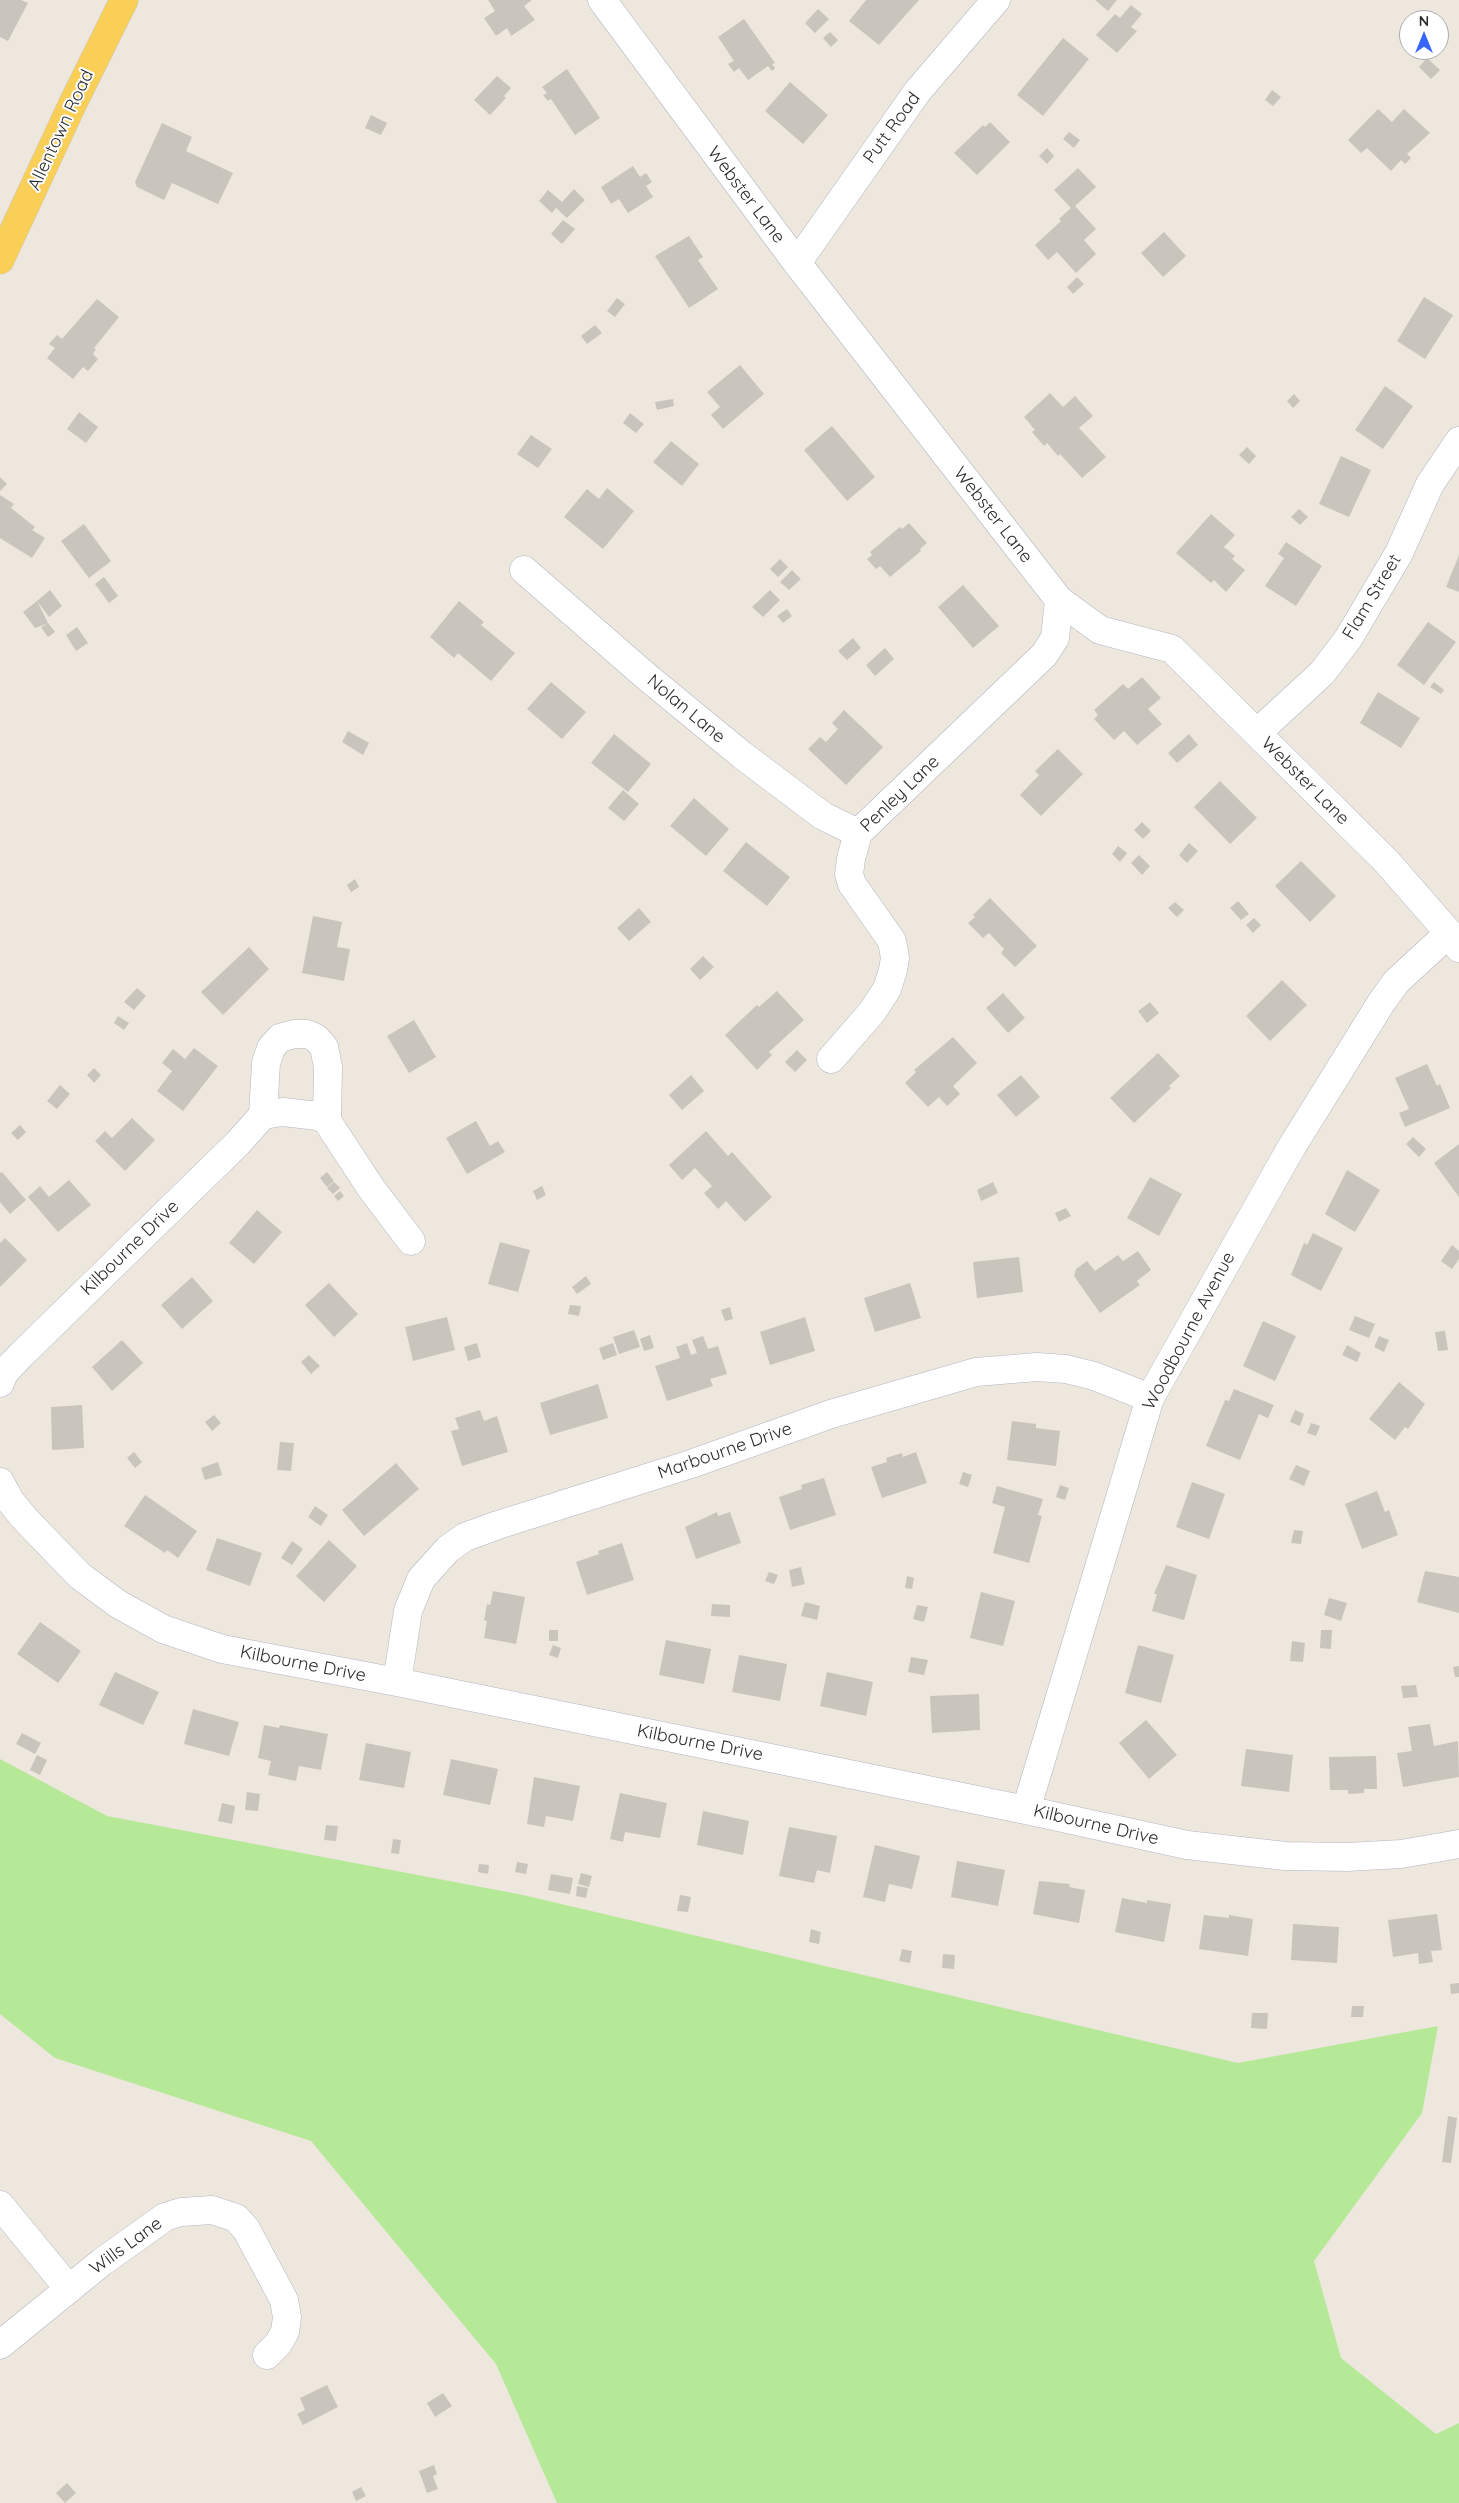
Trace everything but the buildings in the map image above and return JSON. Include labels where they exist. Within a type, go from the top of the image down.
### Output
[{"type":"main road","name":"Allentown Road","points":[[0,260],[73,103],[124,0]]},
{"type":"street","name":"Webster Lane","points":[[602,0],[797,262],[1059,600],[1100,630],[1172,649],[1387,862],[1454,941]]},
{"type":"street","name":"Putt Road","points":[[797,262],[917,92],[996,0]]},
{"type":"street","name":"Flam Street","points":[[1258,733],[1322,673],[1348,639],[1399,553],[1430,484],[1459,441]]},
{"type":"street","name":"Nolan Lane","points":[[524,570],[647,677],[742,755],[817,812],[858,833]]},
{"type":"street","name":"Penley Lane","points":[[831,1060],[872,1012],[887,989],[895,958],[892,941],[852,884],[849,874],[858,833],[1044,655],[1055,638],[1059,600]]},
{"type":"street","name":"Woodbourne Avenue","points":[[1026,1810],[1150,1398],[1291,1148],[1381,1003],[1396,982],[1454,941]]},
{"type":"street","points":[[327,1121],[328,1067],[324,1047],[316,1038],[307,1034],[294,1034],[280,1038],[271,1048],[266,1063],[263,1115],[283,1112],[318,1116],[327,1121],[371,1188],[411,1241]]},
{"type":"street","name":"Kilbourne Drive","points":[[0,1382],[4,1373],[21,1355],[238,1143],[263,1115]]},
{"type":"street","name":"Marbourne Drive","points":[[397,1682],[408,1611],[421,1579],[448,1549],[466,1537],[498,1525],[683,1467],[831,1414],[976,1372],[1028,1368],[1066,1369],[1094,1376],[1150,1398]]},
{"type":"street","name":"Kilbourne Drive","points":[[0,1482],[11,1502],[80,1576],[118,1604],[164,1629],[222,1648],[1026,1810],[1186,1846],[1285,1856],[1346,1857],[1401,1854],[1459,1844]]},
{"type":"street","points":[[0,2206],[69,2289]]},
{"type":"street","name":"Wills Lane","points":[[0,2345],[102,2262],[166,2217],[197,2210],[223,2212],[236,2218],[246,2229],[284,2300],[287,2317],[285,2332],[278,2344],[267,2355]]},
{"type":"green space","points":[[0,1759],[107,1816],[523,1895],[1238,2063],[1438,2026],[1422,2113],[1314,2261],[1341,2358],[1436,2434],[1459,2423],[1459,2503],[557,2503],[496,2364],[311,2141],[55,2058],[0,2014]]}]
